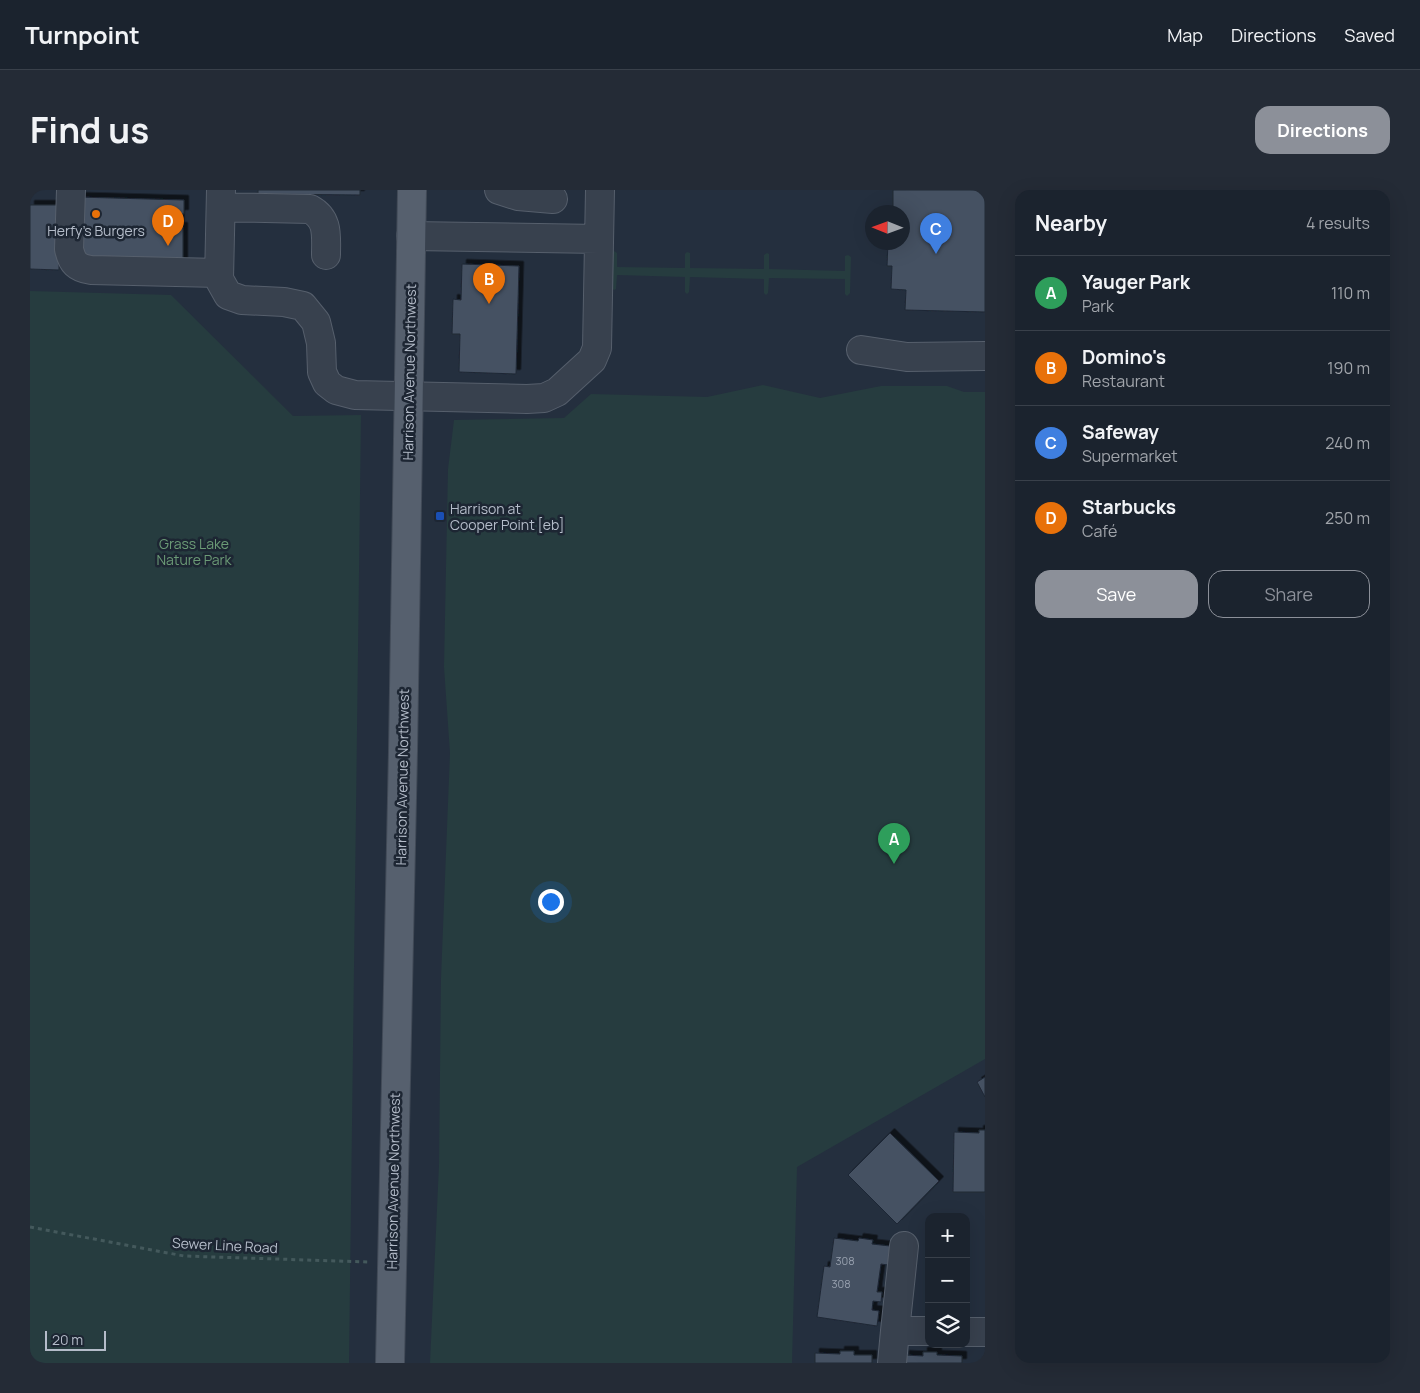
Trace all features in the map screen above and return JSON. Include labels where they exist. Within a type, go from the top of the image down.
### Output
[{"type":"main road","name":"Harrison Avenue Northwest","points":[[390,1363],[403,751],[412,190]]},
{"type":"street","points":[[71,190],[69,249],[71,258],[82,269],[219,273]]},
{"type":"street","points":[[499,190],[518,196],[553,199]]},
{"type":"street","points":[[326,255],[326,232],[323,222],[316,213],[310,210],[221,199],[219,279],[228,295],[242,300],[284,302],[303,306],[316,322],[321,343],[322,372],[327,383],[336,390],[355,395],[544,398],[557,392],[592,360],[597,348],[600,190]]},
{"type":"street","points":[[411,236],[599,239]]},
{"type":"street","points":[[861,350],[908,357],[985,356]]},
{"type":"street","points":[[892,1363],[904,1246]]},
{"type":"street","points":[[895,1331],[925,1331]]},
{"type":"street","points":[[970,1332],[985,1332]]},
{"type":"path","name":"Sewer Line Road","points":[[30,1227],[184,1256],[391,1263]]},
{"type":"green space","points":[[614,251],[617,253],[617,267],[685,268],[685,254],[687,252],[690,253],[690,268],[764,269],[764,255],[767,253],[769,254],[769,269],[845,271],[845,256],[848,255],[851,257],[850,293],[847,296],[845,294],[845,279],[769,278],[768,293],[766,295],[764,293],[764,279],[690,277],[689,292],[687,294],[685,292],[685,277],[617,275],[616,289],[614,290],[612,288]]},
{"type":"green space","name":"Grass Lake Nature Park","points":[[30,291],[171,295],[293,416],[361,415],[349,1363],[30,1363]]},
{"type":"green space","points":[[763,385],[820,398],[881,386],[947,386],[964,392],[985,392],[985,1059],[797,1167],[792,1363],[430,1363],[439,1165],[441,978],[450,753],[444,667],[448,469],[454,420],[564,418],[591,394],[707,397]]},
{"type":"building","points":[[258,190],[360,190],[360,195],[258,194]]},
{"type":"building","points":[[893,190],[985,190],[985,312],[905,310],[906,290],[891,289],[892,266],[887,266],[888,250],[910,250],[910,205],[893,205]]},
{"type":"building","points":[[77,197],[184,200],[184,214],[180,214],[179,227],[183,227],[183,268],[94,262],[78,246]]},
{"type":"building","points":[[30,205],[60,205],[59,270],[30,269]]},
{"type":"building","points":[[462,264],[519,266],[516,374],[459,372],[460,334],[452,334],[453,299],[461,300]]},
{"type":"building","points":[[985,1077],[985,1097],[977,1082]]},
{"type":"building","points":[[979,1130],[985,1130],[985,1192],[953,1192],[954,1132],[979,1133]]},
{"type":"building","points":[[890,1133],[939,1181],[897,1224],[848,1175]]},
{"type":"building","points":[[834,1238],[858,1241],[859,1238],[873,1240],[872,1244],[890,1246],[888,1265],[881,1264],[877,1292],[882,1292],[881,1302],[873,1301],[872,1310],[879,1311],[877,1326],[817,1317],[824,1266],[830,1267]]},
{"type":"building","points":[[840,1351],[854,1351],[854,1355],[872,1355],[872,1363],[815,1363],[815,1353],[840,1354]]},
{"type":"building","points":[[923,1352],[937,1352],[937,1355],[962,1356],[962,1363],[905,1363],[905,1355],[923,1356]]},
{"type":"place","name":"Herfy's Burgers","points":[[96,214]]},
{"type":"place","name":"Starbucks","points":[[168,246]]},
{"type":"place","name":"Safeway","points":[[936,254]]},
{"type":"place","name":"Domino's","points":[[489,304]]},
{"type":"place","name":"Harrison at Cooper Point [eb]","points":[[440,516]]},
{"type":"place","name":"Yauger Park","points":[[894,864]]}]
